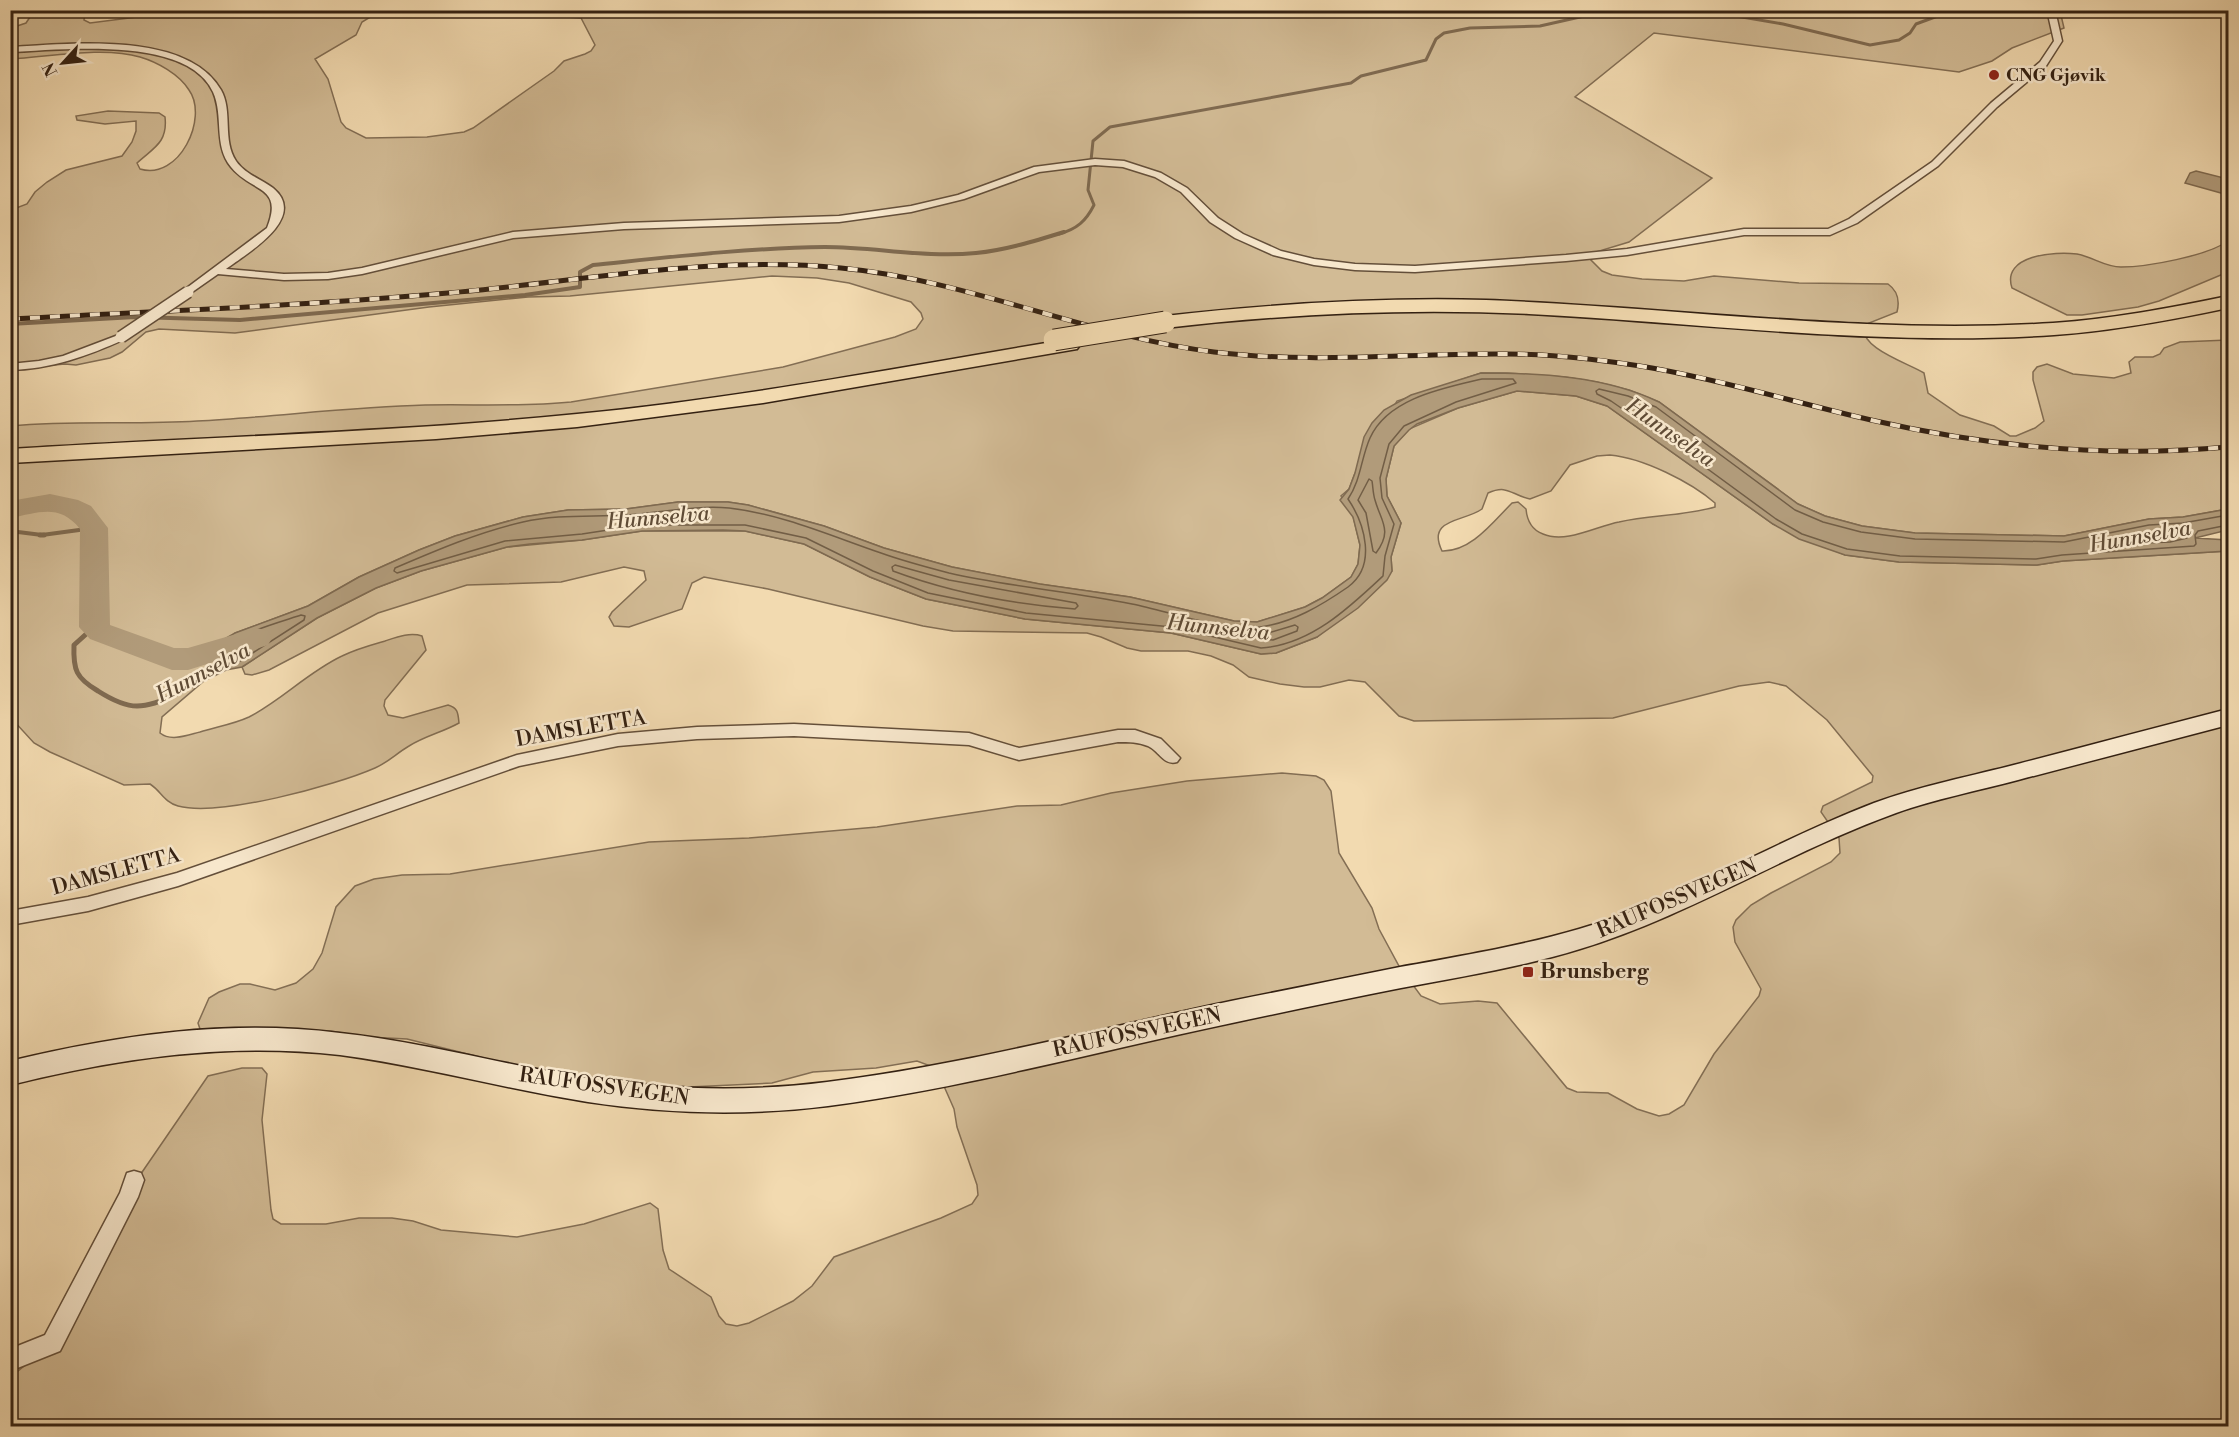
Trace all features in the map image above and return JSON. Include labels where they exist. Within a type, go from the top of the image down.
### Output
[{"type":"highway","points":[[10,448],[458,423],[599,410],[814,381],[1172,325],[1326,307],[1470,305],[1854,330],[1952,333],[2102,325],[2163,316],[2229,302]]},
{"type":"highway","points":[[1172,325],[1330,313],[1474,312],[1841,337],[2003,340],[2133,330],[2229,312]]},
{"type":"highway","points":[[10,456],[134,447],[328,439],[579,421],[778,395],[1062,342]]},
{"type":"main road","name":"RAUFOSSVEGEN","points":[[10,1073],[105,1052],[207,1040],[259,1039],[339,1044],[586,1089],[657,1098],[777,1099],[886,1085],[1011,1061],[1378,982],[1492,961],[1583,938],[1678,903],[1834,827],[1893,805],[2229,717]]},
{"type":"street","points":[[10,12],[17,10]]},
{"type":"street","points":[[216,271],[284,277],[328,276],[384,266],[490,239],[561,230],[839,219],[911,209],[961,196],[1037,169],[1095,162],[1124,164],[1158,175],[1185,190],[1214,220],[1239,236],[1277,253],[1314,262],[1355,267],[1415,269],[1566,258],[1627,252],[1744,232],[1830,232],[1853,221],[1935,165],[1994,105],[2043,64],[2058,41],[2051,10]]},
{"type":"street","points":[[10,50],[74,47],[136,49],[179,59],[200,70],[216,88],[228,152],[234,165],[271,189],[278,201],[278,216],[271,230],[188,292],[121,337],[93,350],[65,359],[10,368]]},
{"type":"street","name":"DAMSLETTA","points":[[10,918],[88,904],[178,879],[517,762],[618,740],[697,733],[794,730],[969,739],[1019,754],[1118,736],[1135,736],[1156,743],[1172,758]]},
{"type":"street","points":[[10,1360],[52,1343],[128,1197],[134,1180]]},
{"type":"shaded area","points":[[152,10],[370,11],[377,13],[362,22],[356,35],[315,59],[328,79],[341,122],[346,128],[366,138],[427,137],[464,132],[554,71],[564,61],[591,51],[595,45],[581,18],[566,17],[560,11],[2060,11],[2064,28],[2012,48],[1992,61],[1959,72],[1654,33],[1575,97],[1712,178],[1629,242],[1586,255],[1602,271],[1612,275],[1642,279],[1684,281],[1714,276],[1799,283],[1888,284],[1897,296],[1897,312],[1864,325],[1864,333],[1869,341],[1886,354],[1924,373],[1928,393],[1960,415],[1994,426],[2010,436],[2016,436],[2035,428],[2044,421],[2033,380],[2033,372],[2037,367],[2047,364],[2073,374],[2114,378],[2131,373],[2129,362],[2135,357],[2153,357],[2160,354],[2164,348],[2180,342],[2228,340],[2228,509],[2183,517],[2149,519],[2064,536],[1915,533],[1862,526],[1825,516],[1798,504],[1659,402],[1629,390],[1597,382],[1565,377],[1481,373],[1397,401],[1355,473],[1349,489],[1341,496],[1353,516],[1360,545],[1358,564],[1351,577],[1305,607],[1257,622],[1234,621],[1130,597],[1039,584],[952,567],[884,548],[824,526],[748,505],[728,502],[678,502],[626,509],[568,510],[523,517],[455,536],[359,577],[308,606],[235,633],[222,667],[226,670],[204,681],[162,717],[160,733],[169,737],[180,737],[249,717],[342,656],[394,638],[413,635],[422,636],[426,650],[385,700],[384,706],[388,715],[403,718],[448,705],[457,711],[459,723],[415,743],[379,766],[333,783],[248,804],[197,808],[178,806],[169,802],[150,784],[124,785],[50,752],[34,743],[12,719],[10,632],[14,619],[10,611],[11,426],[197,421],[396,406],[571,402],[783,367],[895,337],[916,329],[923,319],[921,313],[911,302],[849,283],[817,278],[772,276],[429,307],[235,333],[159,329],[146,332],[122,352],[110,358],[76,365],[11,369],[10,239],[16,232],[11,230],[11,210],[27,204],[35,192],[66,170],[122,156],[132,142],[136,131],[136,121],[105,124],[77,120],[76,116],[108,111],[159,113],[165,117],[162,139],[137,163],[140,169],[154,170],[167,166],[178,157],[193,130],[195,116],[194,102],[185,84],[167,69],[153,62],[140,57],[110,52],[11,59],[11,28],[26,23],[34,11],[85,11],[84,20],[90,23],[137,17]]},
{"type":"shaded area","points":[[2228,241],[2228,272],[2159,301],[2138,307],[2067,315],[2012,288],[2011,277],[2014,268],[2022,262],[2044,255],[2077,254],[2121,267],[2161,263],[2192,256]]},
{"type":"shaded area","points":[[1517,391],[1576,396],[1607,406],[1773,524],[1845,555],[1899,562],[2037,565],[2063,561],[2228,551],[2228,1426],[11,1426],[10,1374],[18,1371],[43,1350],[136,1181],[208,1076],[242,1068],[262,1068],[267,1074],[262,1120],[271,1210],[273,1219],[281,1224],[326,1224],[359,1218],[392,1218],[413,1221],[441,1230],[517,1237],[584,1224],[650,1203],[658,1209],[663,1250],[669,1269],[711,1297],[719,1316],[726,1324],[737,1326],[749,1323],[793,1301],[812,1286],[834,1257],[941,1218],[972,1204],[978,1195],[977,1185],[957,1127],[954,1109],[936,1068],[917,1061],[876,1068],[813,1072],[772,1083],[689,1087],[627,1082],[508,1064],[407,1039],[368,1037],[330,1031],[200,1029],[198,1023],[209,998],[219,992],[240,984],[275,990],[296,983],[313,969],[322,953],[336,907],[355,886],[374,879],[402,875],[450,874],[649,842],[749,838],[877,827],[1017,806],[1061,805],[1111,793],[1187,781],[1282,773],[1316,776],[1324,780],[1331,791],[1339,853],[1372,908],[1379,929],[1399,966],[1421,996],[1440,1004],[1478,1001],[1497,1003],[1567,1088],[1577,1092],[1608,1093],[1637,1109],[1659,1116],[1669,1114],[1684,1105],[1714,1054],[1759,996],[1761,989],[1735,942],[1733,927],[1736,920],[1751,905],[1831,862],[1840,853],[1839,838],[1821,812],[1823,806],[1872,782],[1873,776],[1827,720],[1786,686],[1769,682],[1739,686],[1613,718],[1414,721],[1399,716],[1365,682],[1349,680],[1320,687],[1280,684],[1249,677],[1233,665],[1211,656],[1188,651],[1141,651],[1087,633],[953,631],[768,589],[704,577],[692,583],[682,609],[629,627],[614,626],[609,617],[612,612],[646,580],[644,571],[624,567],[561,582],[467,585],[378,613],[269,670],[252,675],[245,674],[242,667],[317,618],[376,588],[421,571],[507,547],[582,540],[642,531],[745,531],[804,544],[870,577],[926,599],[1025,619],[1171,633],[1261,654],[1276,653],[1317,637],[1392,571],[1391,557],[1401,523],[1387,496],[1386,479],[1394,446],[1409,429],[1458,408]],"holes":[[[1597,456],[1623,457],[1680,479],[1705,495],[1715,503],[1715,507],[1619,522],[1571,536],[1552,537],[1533,527],[1526,509],[1518,502],[1512,503],[1472,541],[1462,547],[1442,551],[1438,540],[1439,532],[1449,522],[1482,509],[1488,493],[1505,490],[1530,499],[1551,491],[1570,465]]]},
{"type":"water","points":[[2196,171],[2228,179],[2228,195],[2185,183],[2190,173]]},
{"type":"water","points":[[1481,373],[1549,375],[1595,381],[1638,393],[1659,402],[1798,504],[1825,516],[1862,526],[1915,533],[2064,536],[2149,519],[2183,517],[2228,509],[2228,530],[2195,538],[2228,540],[2228,551],[2063,561],[2037,565],[1899,562],[1845,555],[1799,539],[1773,524],[1607,406],[1576,396],[1517,391],[1458,408],[1417,424],[1394,446],[1386,479],[1387,496],[1401,523],[1391,557],[1392,571],[1387,580],[1358,608],[1317,637],[1276,653],[1261,654],[1171,633],[1025,619],[926,599],[870,577],[804,544],[745,531],[723,530],[642,531],[582,540],[507,547],[421,571],[376,588],[317,618],[242,667],[226,670],[220,665],[216,655],[216,644],[235,633],[308,606],[359,577],[455,536],[523,517],[568,510],[626,509],[678,502],[728,502],[748,505],[824,526],[884,548],[952,567],[1040,584],[1130,597],[1234,621],[1257,622],[1305,607],[1351,577],[1358,564],[1360,545],[1353,517],[1340,500],[1349,489],[1364,437],[1372,423],[1384,410],[1411,395]]},
{"type":"waterway","points":[[1059,234],[1080,224],[1094,205],[1088,190],[1093,141],[1110,127],[1351,83],[1361,76],[1426,60],[1436,39],[1444,33],[1470,28],[1540,26],[1611,10]]},
{"type":"waterway","points":[[1701,10],[1783,24],[1870,45],[1899,40],[1910,33],[1916,24],[1954,10]]},
{"type":"waterway","points":[[10,324],[135,317],[240,320],[525,295],[580,287],[580,272],[593,265],[709,253],[825,247],[938,254],[976,253],[1031,242],[1064,232]]},
{"type":"waterway","name":"Hunnselva","points":[[10,510],[50,502],[81,512],[94,528],[94,627],[100,632],[172,659],[188,659],[257,638]]},
{"type":"waterway","points":[[42,535],[94,528]]},
{"type":"waterway","points":[[10,531],[42,535]]},
{"type":"waterway","name":"Hunnselva","points":[[94,627],[74,645],[77,672],[91,686],[111,699],[127,705],[148,705],[159,702],[183,691],[226,665]]},
{"type":"railway","points":[[10,319],[229,308],[448,293],[693,267],[792,265],[888,274],[935,284],[1120,334],[1214,352],[1323,358],[1470,354],[1579,358],[1680,373],[1871,420],[1960,437],[2048,448],[2093,450],[2138,451],[2228,447]]},
{"type":"place","name":"CNG Gjøvik","points":[[1994,75]]},
{"type":"place","name":"Brunsberg","points":[[1528,972]]}]
